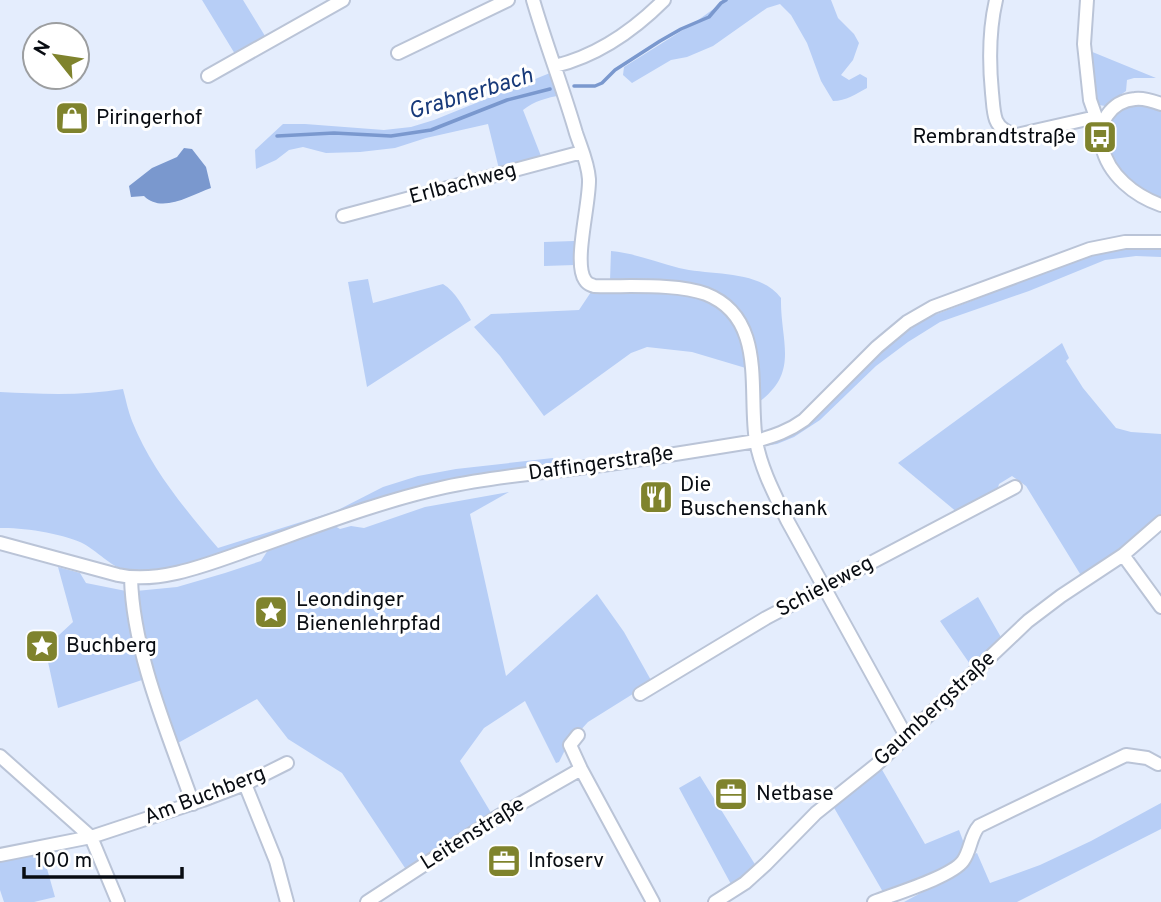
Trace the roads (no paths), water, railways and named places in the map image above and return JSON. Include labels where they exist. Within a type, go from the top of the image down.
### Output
[{"type":"street","points":[[208,76],[343,0]]},
{"type":"street","points":[[398,53],[508,0]]},
{"type":"street","points":[[534,0],[588,171],[582,255],[586,281],[594,286],[674,288],[698,292],[724,306],[740,325],[750,350],[756,441],[763,466],[782,509],[906,736]]},
{"type":"street","points":[[555,66],[578,60],[607,45],[640,22],[664,0]]},
{"type":"street","points":[[996,0],[990,55],[993,105],[999,125],[1011,134],[1100,119],[1114,108],[1134,99],[1161,104]]},
{"type":"street","points":[[1087,0],[1084,44],[1090,100],[1100,119],[1102,147],[1109,164],[1130,189],[1161,205]]},
{"type":"street","name":"Erlbachweg","points":[[344,216],[582,152]]},
{"type":"street","name":"Daffingerstraße","points":[[0,543],[131,578],[171,573],[209,564],[401,498],[447,487],[756,441],[778,435],[796,426],[893,333],[933,307],[1090,249],[1125,242],[1161,242]]},
{"type":"street","name":"Schieleweg","points":[[640,694],[766,618],[1015,487]]},
{"type":"street","name":"Gaumbergstraße","points":[[715,902],[745,883],[816,813],[876,765],[1028,621],[1122,555],[1161,522]]},
{"type":"street","points":[[1122,555],[1161,607]]},
{"type":"street","points":[[131,578],[131,593],[142,654],[193,803]]},
{"type":"street","points":[[578,735],[570,745],[653,902]]},
{"type":"street","points":[[874,902],[925,883],[958,866],[979,826],[1126,755],[1147,758],[1158,764]]},
{"type":"street","points":[[0,756],[91,837],[118,902]]},
{"type":"street","name":"Am Buchberg","points":[[0,855],[91,837],[245,784],[287,763]]},
{"type":"street","name":"Leitenstraße","points":[[366,902],[499,816],[581,769]]},
{"type":"street","points":[[245,784],[276,861],[287,902]]},
{"type":"waterway","name":"Grabnerbach","points":[[574,86],[595,86],[602,83],[615,70],[660,41],[709,17],[726,0]]},
{"type":"waterway","name":"Grabnerbach","points":[[277,136],[334,133],[391,136],[431,130],[507,100],[550,89]]},
{"type":"place","name":"Piringerhof","points":[[72,118]]},
{"type":"place","name":"Rembrandtstraße","points":[[1100,137]]},
{"type":"place","name":"Die Buschenschank","points":[[656,497]]},
{"type":"place","name":"Leondinger Bienenlehrpfad","points":[[271,612]]},
{"type":"place","name":"Buchberg","points":[[42,646]]},
{"type":"place","name":"Netbase","points":[[731,794]]},
{"type":"place","name":"Infoserv","points":[[504,861]]}]
